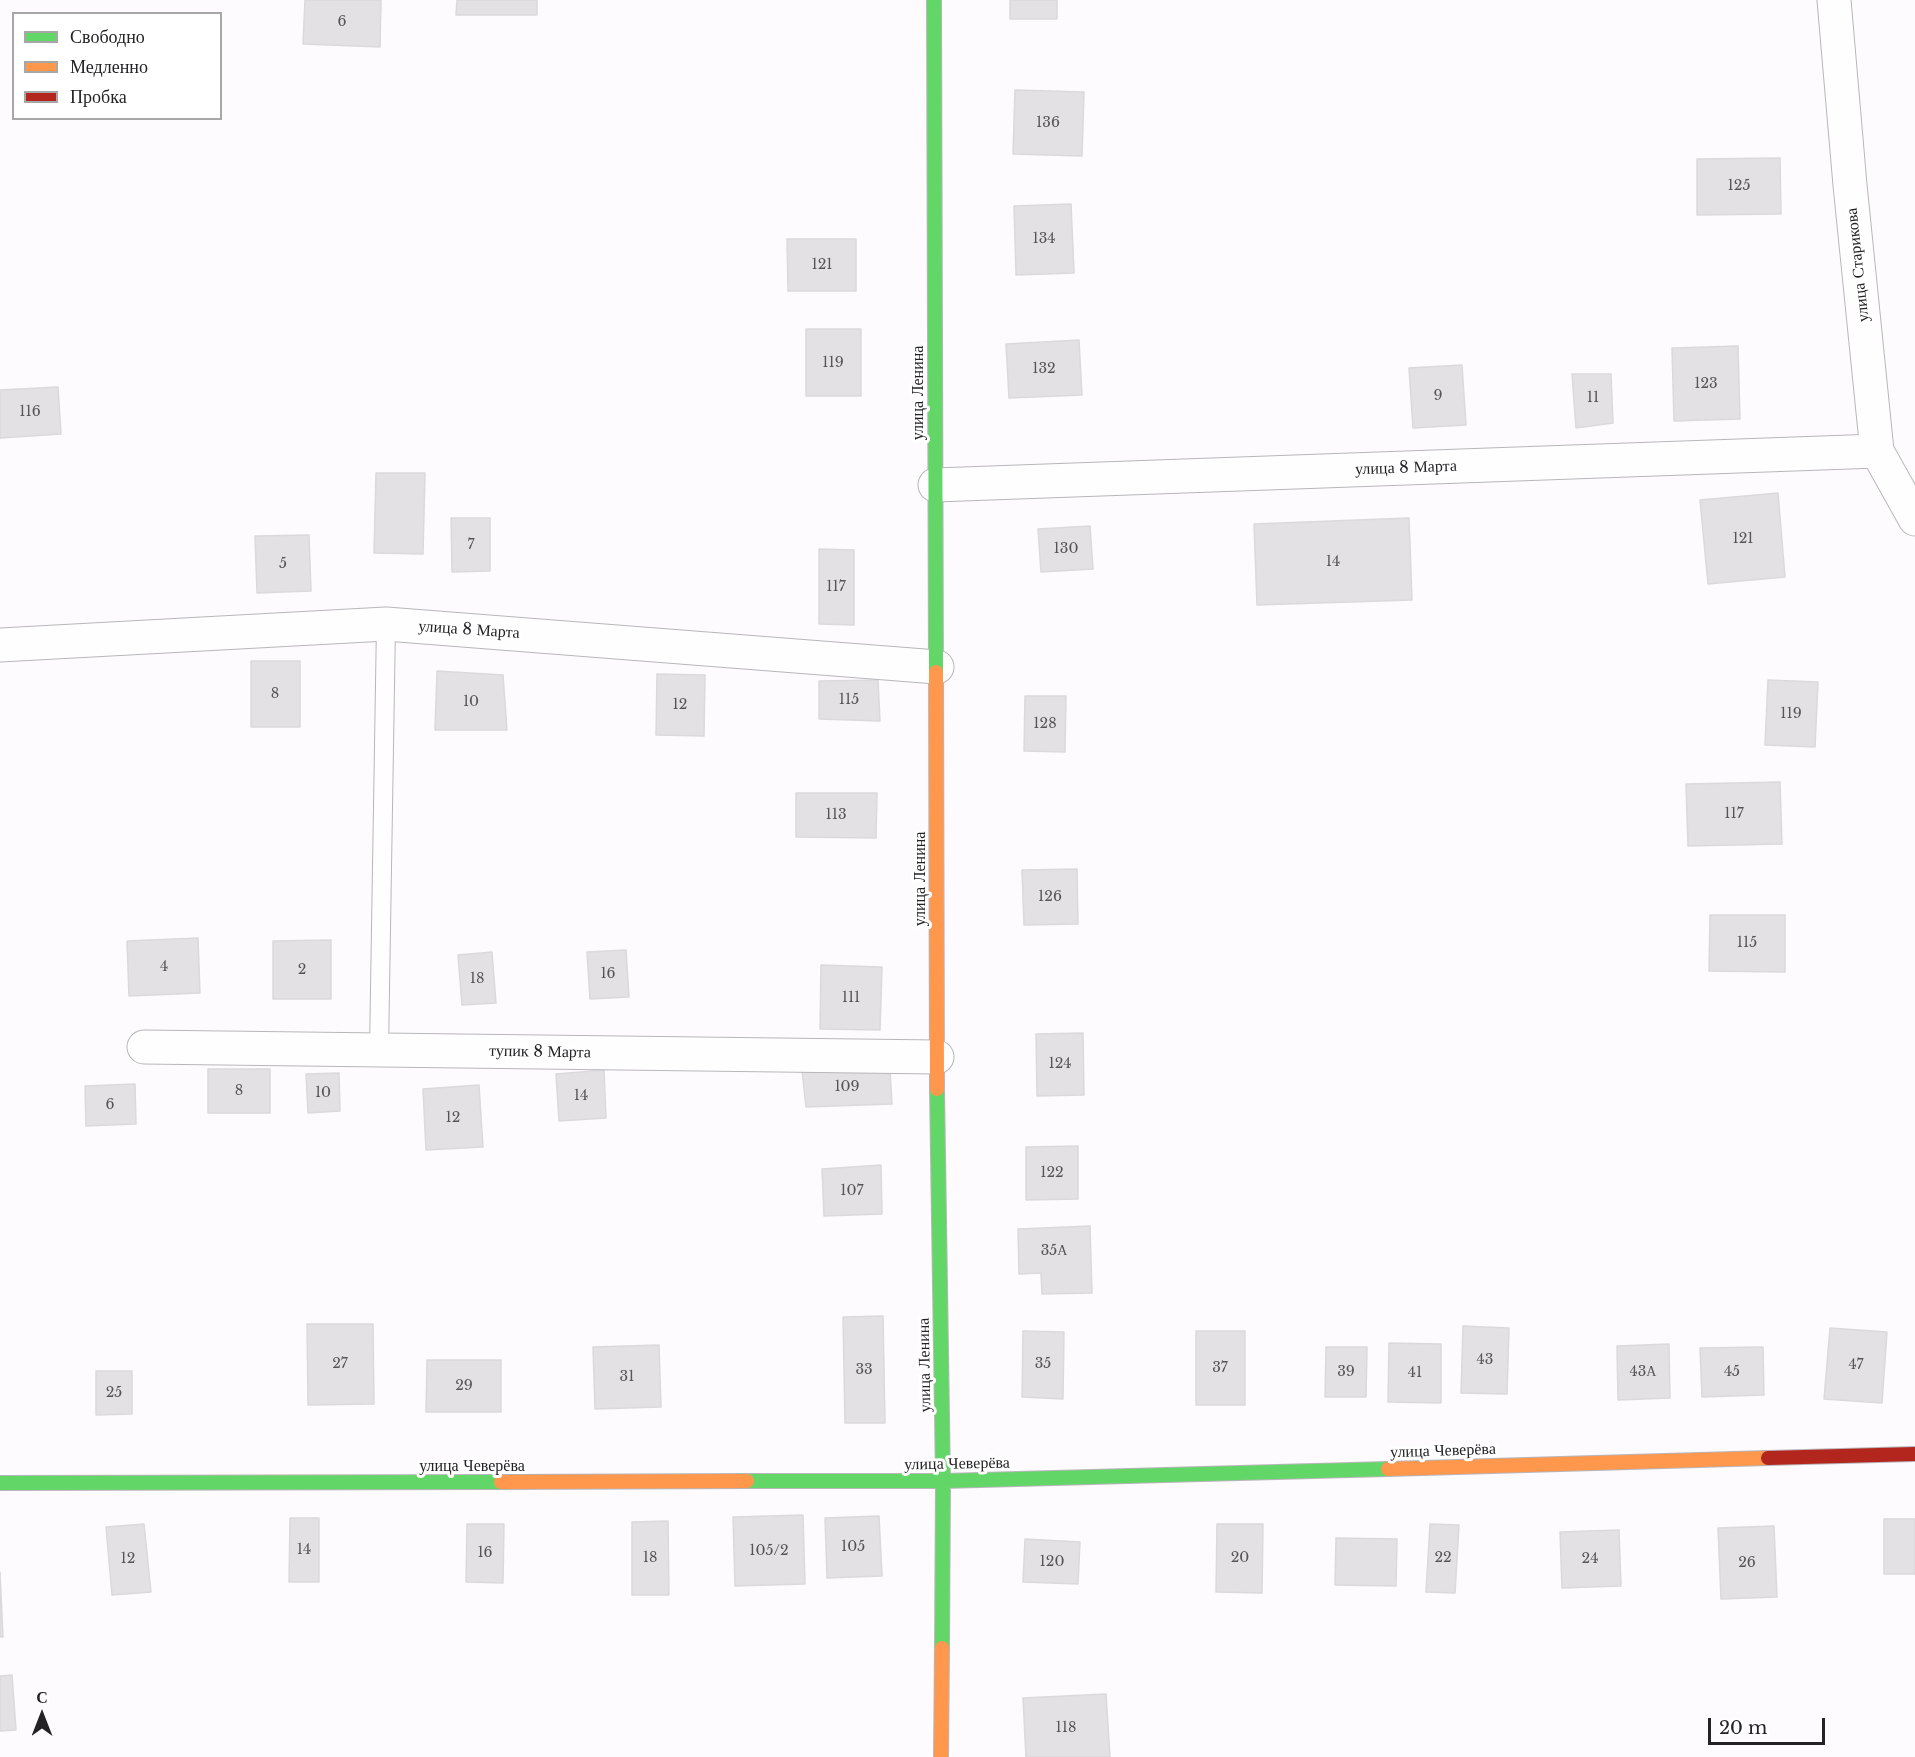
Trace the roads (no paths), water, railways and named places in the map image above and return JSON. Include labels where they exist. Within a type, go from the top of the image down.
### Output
[{"type":"street","name":"улица Ленина","points":[[934,0],[937,1057],[943,1481],[942,1757]]},
{"type":"street","name":"улица Старикова","points":[[1834,0],[1877,451],[1915,519]]},
{"type":"street","name":"улица 8 Марта","points":[[935,485],[1877,451]]},
{"type":"street","name":"улица 8 Марта","points":[[0,645],[386,624],[937,667]]},
{"type":"street","name":"тупик 8 Марта","points":[[144,1047],[937,1057]]},
{"type":"street","name":"улица Чеверёва","points":[[0,1483],[943,1481],[1915,1454]]},
{"type":"lane","points":[[379,1050],[386,624]]}]
